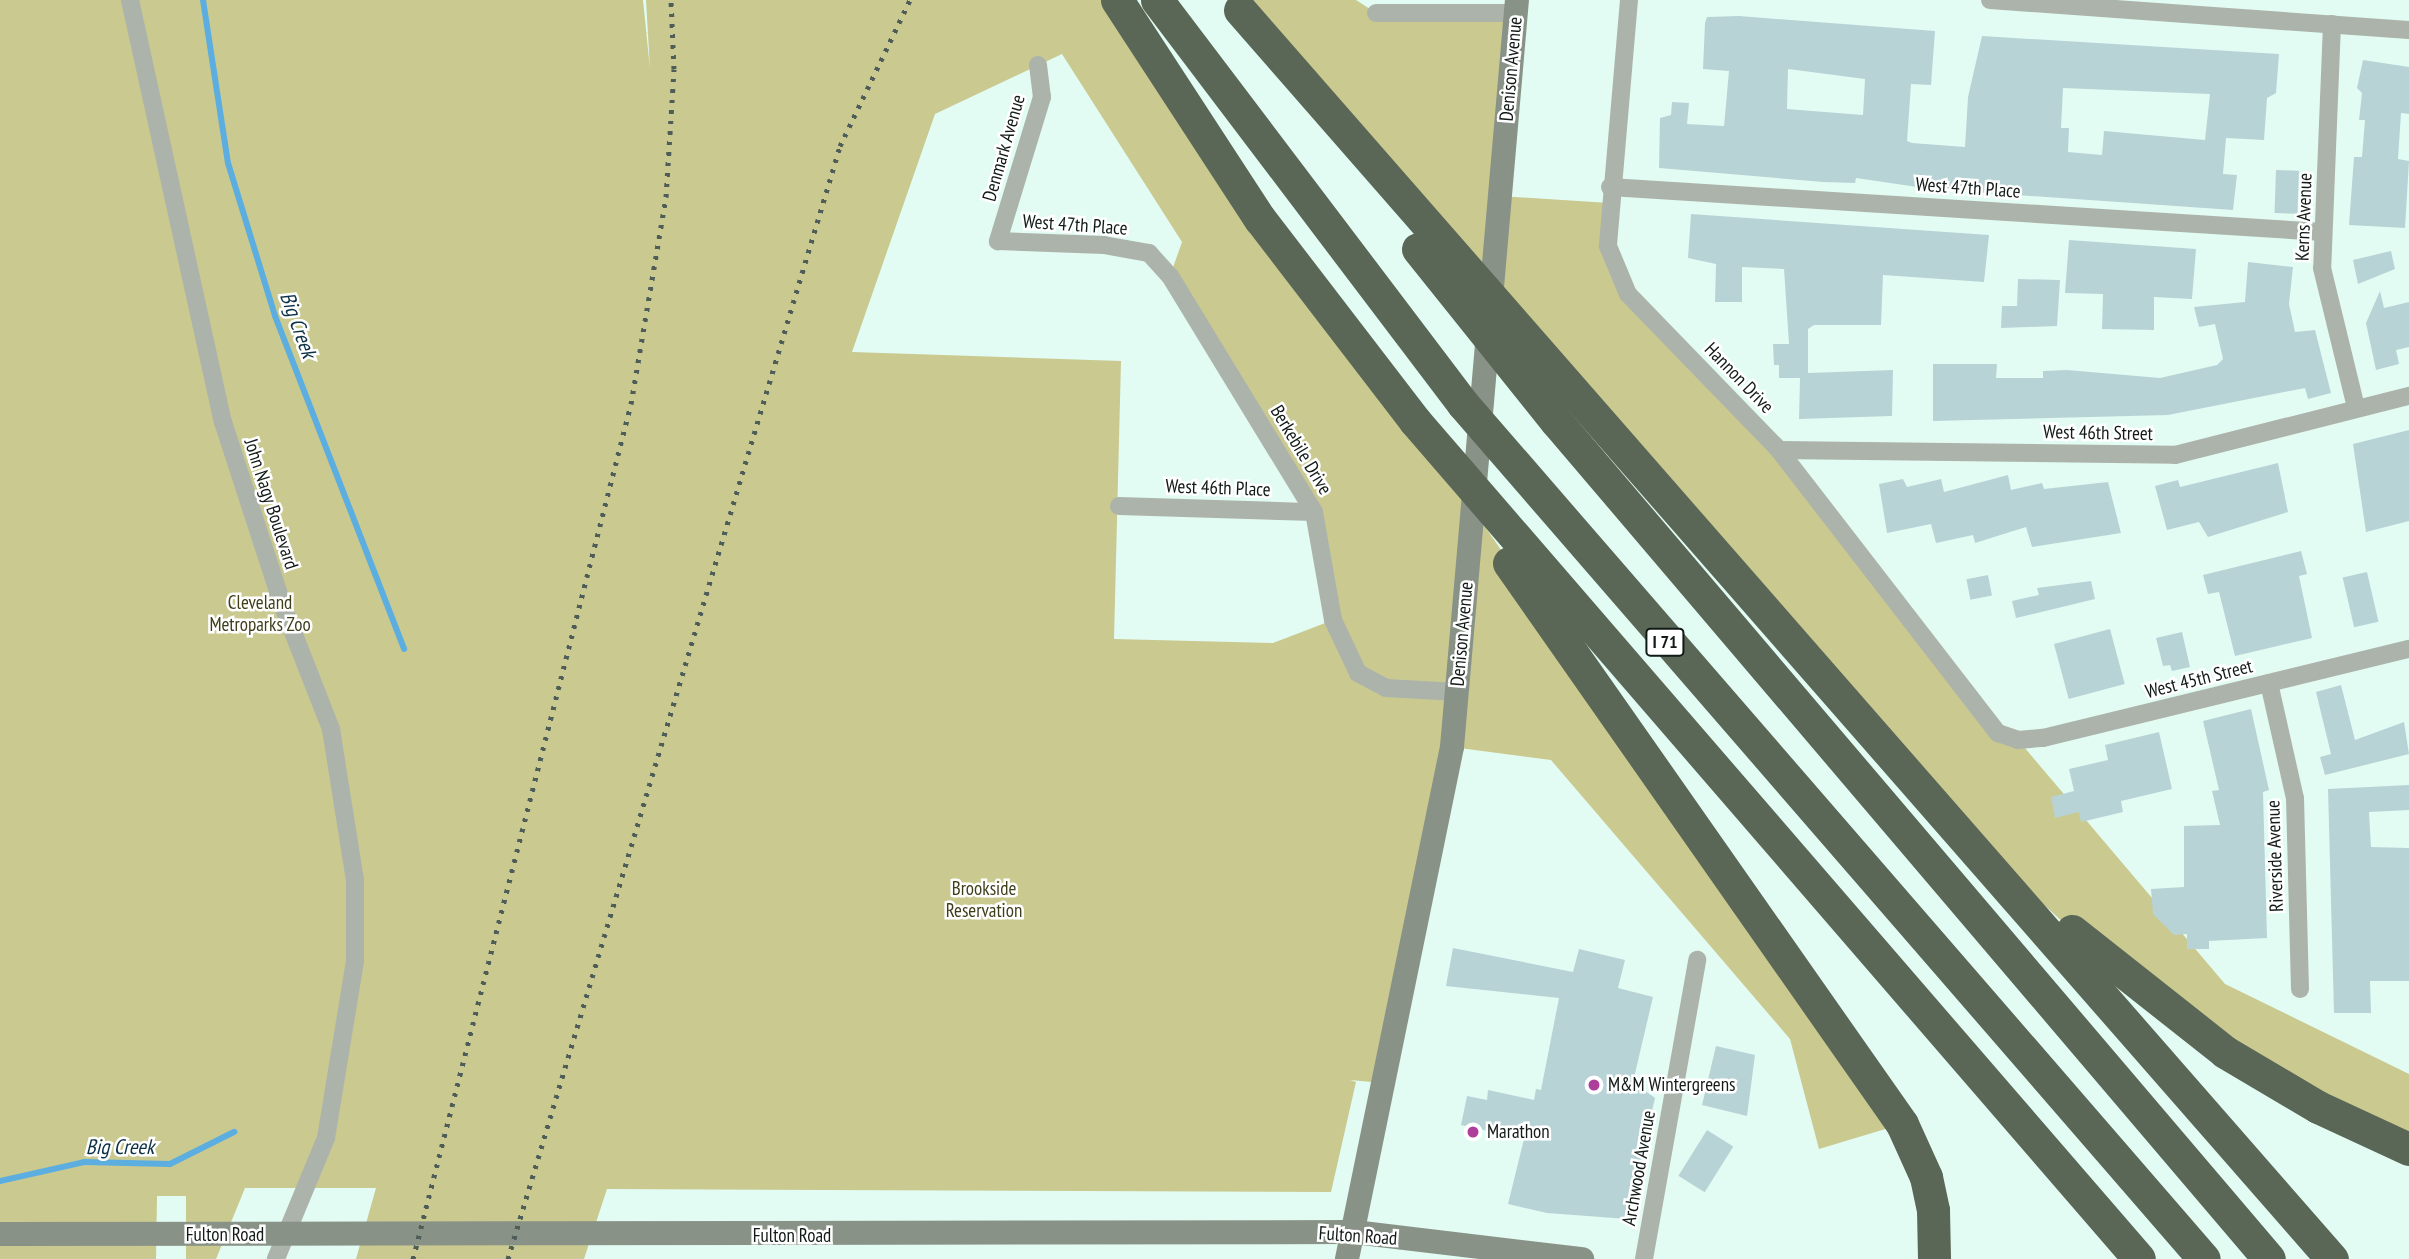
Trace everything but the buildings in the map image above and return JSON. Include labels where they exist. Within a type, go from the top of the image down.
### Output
[{"type":"highway","points":[[1117,0],[1261,219],[1415,421],[1902,1124],[1931,1199],[1934,1259]]},
{"type":"highway","name":"I 71","points":[[1157,0],[1463,404],[2204,1259]]},
{"type":"highway","points":[[1236,5],[1603,431],[1853,709],[2332,1259]]},
{"type":"highway","points":[[1236,5],[1447,287],[1547,411],[2269,1259]]},
{"type":"highway","points":[[1415,421],[1682,736],[2139,1259]]},
{"type":"highway","points":[[1853,709],[2041,902],[2167,1011],[2288,1090],[2409,1149]]},
{"type":"main road","name":"Denison Avenue","points":[[1347,1259],[1437,831],[1457,692],[1516,7]]},
{"type":"main road","name":"Fulton Road","points":[[0,1234],[988,1236],[1354,1232],[1581,1259]]},
{"type":"street","name":"John Nagy Boulevard","points":[[131,0],[223,422],[282,604],[331,729],[355,881],[355,961],[326,1138],[275,1259]]},
{"type":"street","name":"Hannon Drive","points":[[1629,0],[1610,187],[1608,246],[1628,294],[1779,450],[1998,733]]},
{"type":"street","points":[[1990,0],[2409,30]]},
{"type":"street","points":[[1376,13],[1516,7]]},
{"type":"street","name":"Kerns Avenue","points":[[2332,24],[2322,268],[2356,408]]},
{"type":"street","name":"Denmark Avenue","points":[[998,241],[1042,97],[1038,65]]},
{"type":"street","name":"West 47th Place","points":[[1610,187],[2323,232]]},
{"type":"street","name":"West 47th Place","points":[[998,241],[1104,244],[1149,253]]},
{"type":"street","name":"Berkebile Drive","points":[[1149,253],[1170,276],[1314,512],[1333,620],[1357,673],[1386,688],[1457,692]]},
{"type":"street","name":"West 46th Street","points":[[1779,450],[2175,455],[2409,396]]},
{"type":"street","name":"West 46th Place","points":[[1119,506],[1314,512]]},
{"type":"street","name":"West 45th Street","points":[[1998,733],[2018,740],[2043,738],[2409,649]]},
{"type":"street","name":"Riverside Avenue","points":[[2269,683],[2295,798],[2300,989]]},
{"type":"street","name":"Archwood Avenue","points":[[1644,1259],[1697,960]]},
{"type":"green space","points":[[0,0],[643,0],[650,69],[646,0],[1117,0],[1902,1124],[1819,1149],[1790,1039],[1551,760],[1452,747],[1383,1083],[1350,1080],[1356,1082],[1331,1192],[607,1189],[584,1259],[356,1259],[376,1188],[245,1188],[216,1259],[186,1259],[186,1196],[157,1196],[156,1259],[0,1259]],"holes":[[[1062,54],[1182,242],[1170,276],[1314,512],[1333,620],[1273,643],[1114,639],[1121,361],[852,352],[935,114]]]},
{"type":"green space","points":[[1234,0],[1356,0],[1376,13],[1516,13],[1500,196],[1609,203],[1617,272],[1779,450],[1998,732],[2018,740],[2225,984],[2409,1074],[2409,1149],[2113,968],[2041,902]]},
{"type":"waterway","name":"Big Creek","points":[[203,0],[228,163],[275,316],[404,649]]},
{"type":"waterway","name":"Big Creek","points":[[0,1181],[84,1162],[170,1164],[234,1132]]},
{"type":"railway","points":[[413,1259],[631,404],[666,197],[674,69],[671,0]]},
{"type":"railway","points":[[508,1259],[840,146],[910,0]]},
{"type":"place","name":"M&M Wintergreens","points":[[1594,1085]]},
{"type":"place","name":"Marathon","points":[[1473,1132]]},
{"type":"park label","name":"Cleveland Metroparks Zoo","points":[[260,614]]},
{"type":"park label","name":"Brookside Reservation","points":[[984,900]]}]
